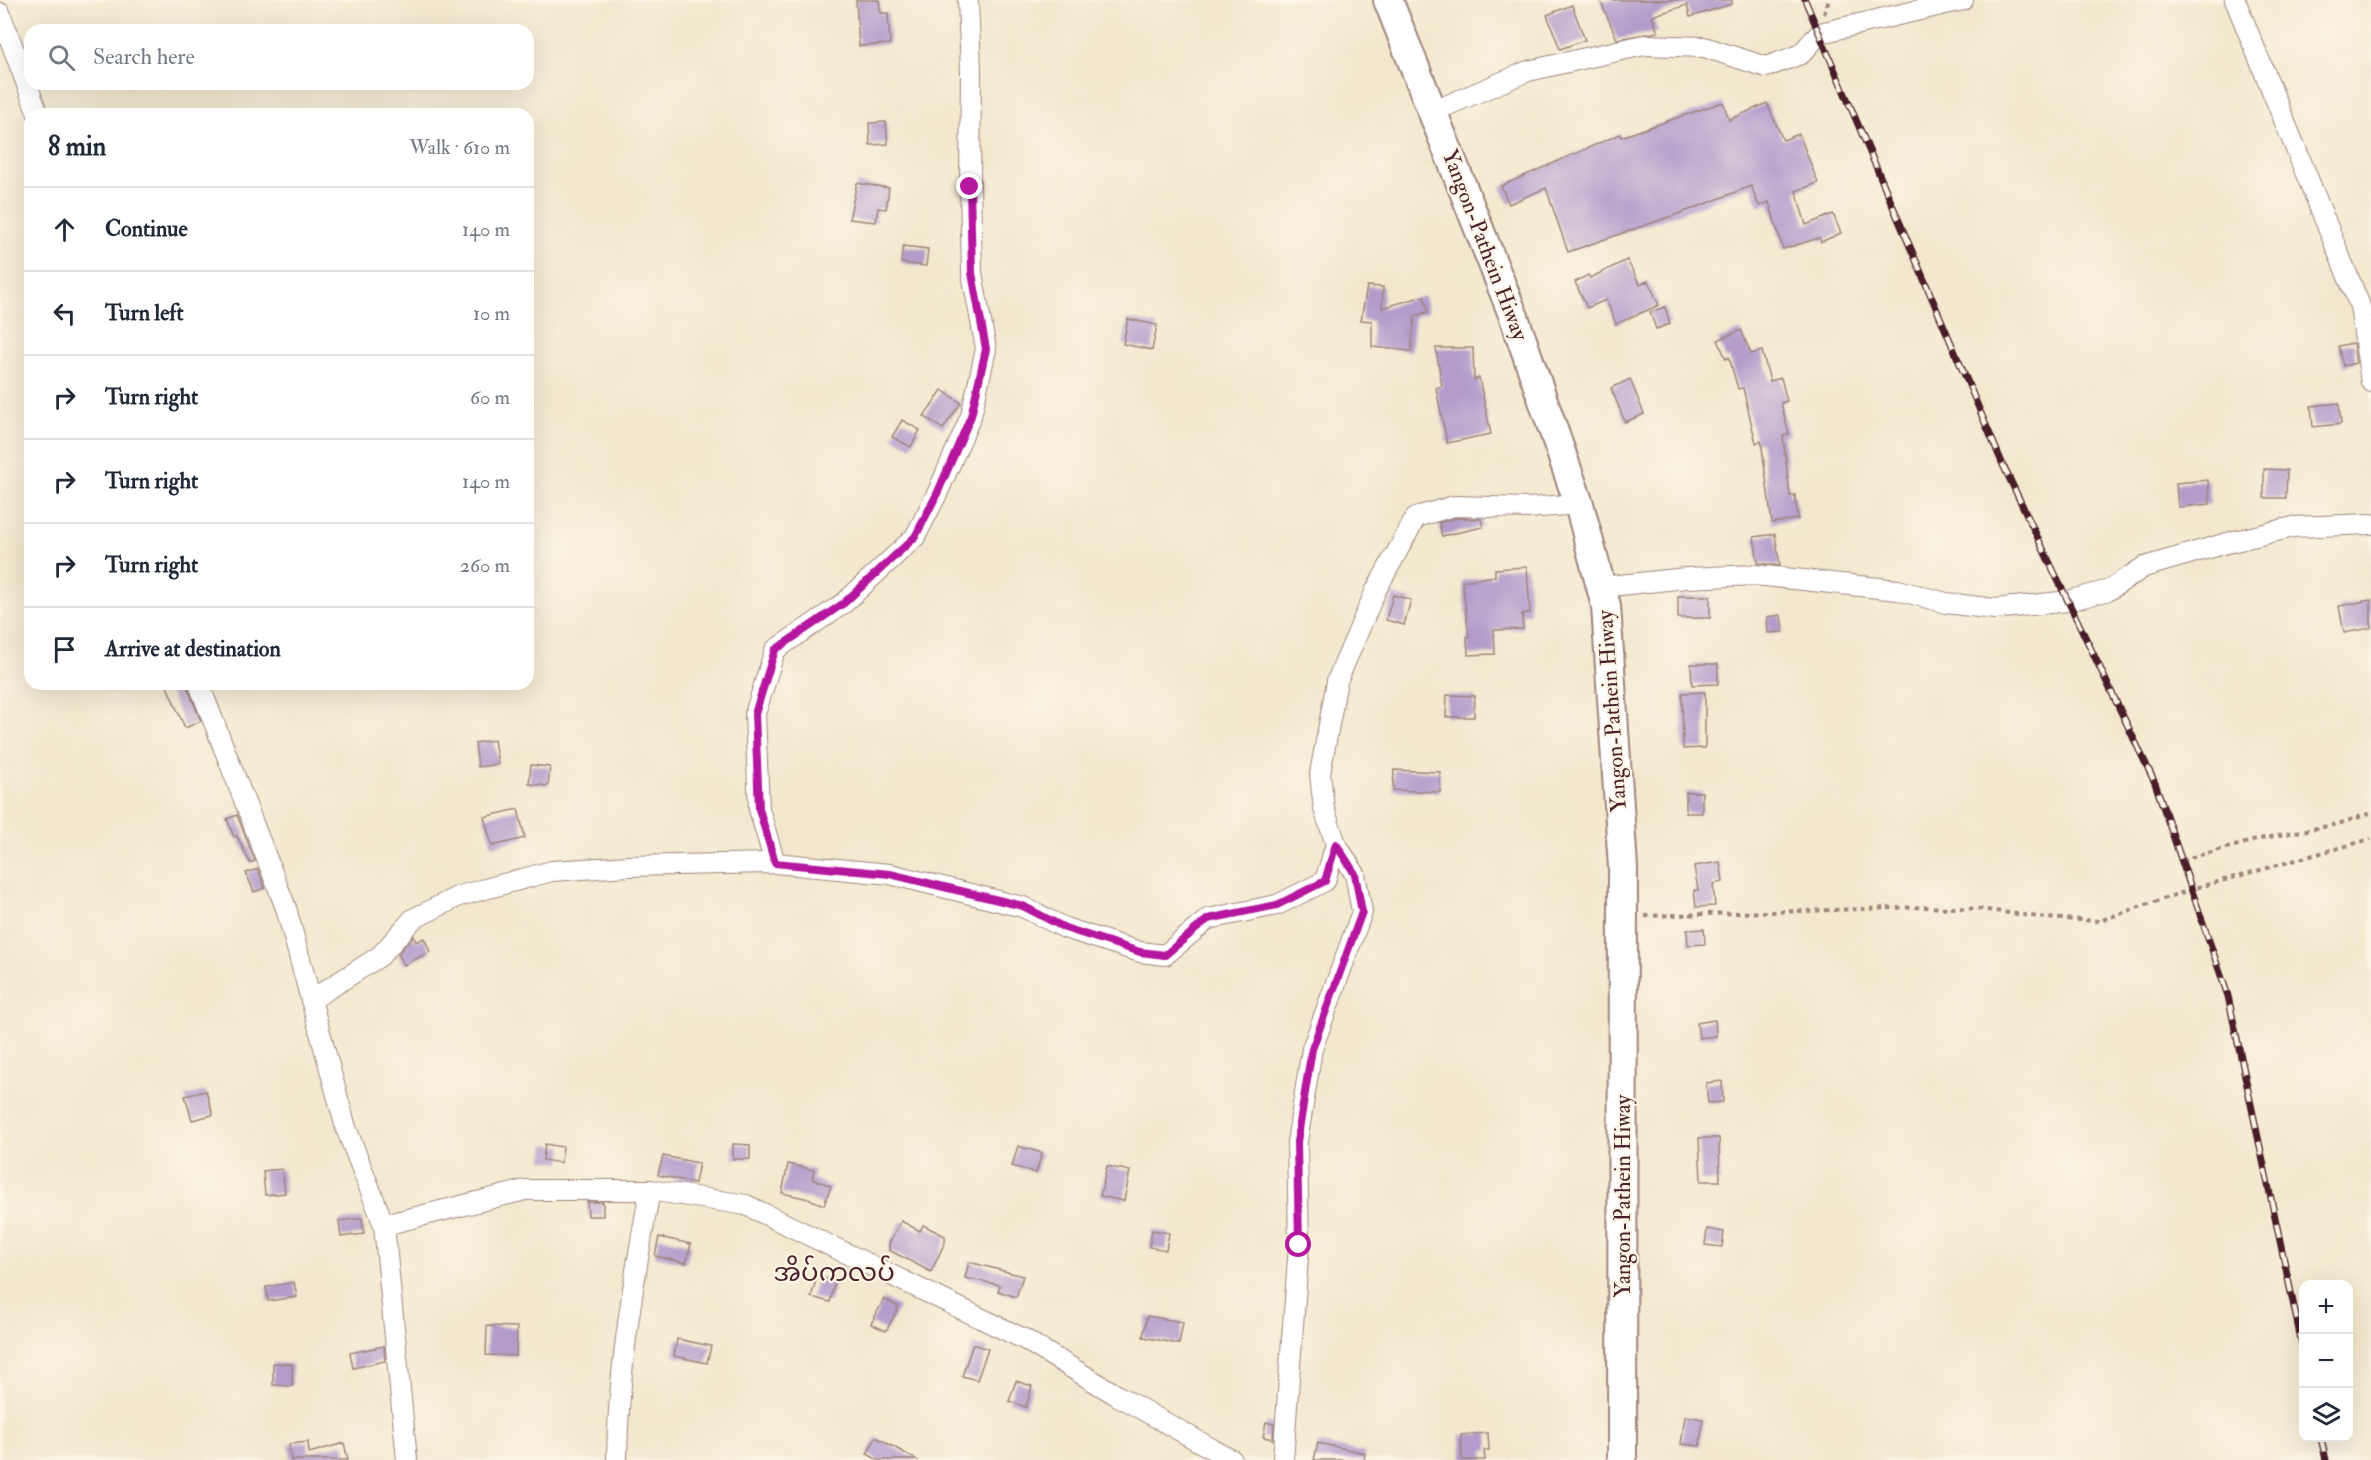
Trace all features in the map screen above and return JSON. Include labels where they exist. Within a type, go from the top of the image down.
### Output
[{"type":"highway","name":"Yangon-Pathein Hiway","points":[[1388,0],[1514,316],[1578,504],[1606,606],[1623,868],[1622,1460]]},
{"type":"street","points":[[775,863],[759,809],[755,714],[775,650],[844,603],[915,537],[941,484],[974,405],[986,349],[972,273],[971,71],[968,0]]},
{"type":"street","points":[[1434,111],[1528,71],[1644,45],[1704,47],[1766,67],[1801,54],[1820,33],[1963,0]]},
{"type":"street","points":[[2235,0],[2360,306],[2371,381]]},
{"type":"street","points":[[0,13],[24,77]]},
{"type":"street","points":[[29,90],[36,108]]},
{"type":"street","points":[[1283,1460],[1299,1245],[1297,1142],[1312,1049],[1362,912],[1355,874],[1336,844],[1324,809],[1320,774],[1337,681],[1376,590],[1416,516],[1454,506],[1528,508],[1578,504]]},
{"type":"street","points":[[1601,586],[1686,578],[1755,575],[1898,590],[1946,603],[1995,609],[2068,601],[2109,590],[2144,567],[2293,527],[2371,524]]},
{"type":"street","points":[[201,690],[286,908],[346,1128],[384,1225],[407,1460]]},
{"type":"street","points":[[311,1000],[380,956],[413,919],[459,896],[552,871],[629,866],[775,863],[890,874],[1023,906],[1065,928],[1140,952],[1165,955],[1208,919],[1277,905],[1325,881],[1336,844]]},
{"type":"street","points":[[384,1225],[525,1190],[650,1190],[746,1205],[1024,1339],[1118,1396],[1232,1460]]},
{"type":"street","points":[[617,1460],[618,1413],[630,1314],[650,1190]]},
{"type":"path","points":[[2182,860],[2265,838],[2338,824],[2371,813]]},
{"type":"path","points":[[1623,917],[1924,906],[2099,921],[2192,889],[2371,839]]},
{"type":"building","points":[[856,0],[879,0],[881,13],[888,13],[890,44],[859,46]]},
{"type":"building","points":[[1600,0],[1732,0],[1732,4],[1690,17],[1687,5],[1652,16],[1658,32],[1617,39]]},
{"type":"building","points":[[1572,5],[1585,40],[1560,49],[1547,15]]},
{"type":"building","points":[[1723,102],[1729,120],[1767,103],[1783,140],[1799,134],[1818,183],[1796,191],[1806,225],[1833,214],[1841,233],[1821,242],[1819,238],[1783,249],[1769,202],[1759,206],[1751,186],[1568,252],[1546,188],[1509,204],[1501,186],[1620,134],[1621,137]]},
{"type":"building","points":[[886,122],[888,144],[870,145],[869,123]]},
{"type":"building","points":[[857,183],[889,188],[886,209],[878,208],[876,222],[849,219]]},
{"type":"building","points":[[903,246],[928,249],[926,266],[901,263]]},
{"type":"building","points":[[1627,260],[1640,285],[1648,281],[1659,305],[1616,324],[1606,300],[1587,308],[1575,282],[1588,275],[1590,278]]},
{"type":"building","points":[[1367,286],[1383,287],[1382,308],[1424,296],[1428,312],[1415,316],[1411,351],[1372,347],[1372,321],[1361,320]]},
{"type":"building","points":[[1665,307],[1670,324],[1656,329],[1650,312]]},
{"type":"building","points":[[1128,319],[1157,325],[1152,350],[1123,344]]},
{"type":"building","points":[[1741,330],[1751,354],[1762,351],[1770,381],[1781,378],[1787,401],[1781,403],[1789,434],[1783,436],[1790,496],[1795,495],[1798,519],[1772,523],[1761,441],[1756,443],[1743,388],[1738,389],[1729,357],[1726,359],[1718,340]]},
{"type":"building","points":[[2353,343],[2356,363],[2343,366],[2338,346]]},
{"type":"building","points":[[1436,348],[1473,348],[1474,380],[1479,378],[1491,434],[1447,443],[1436,388],[1442,386]]},
{"type":"building","points":[[1630,379],[1644,414],[1625,422],[1611,388]]},
{"type":"building","points":[[942,390],[961,403],[943,429],[924,416]]},
{"type":"building","points":[[2339,403],[2341,424],[2313,427],[2311,406]]},
{"type":"building","points":[[902,420],[920,430],[911,447],[892,437]]},
{"type":"building","points":[[2264,469],[2287,470],[2286,498],[2264,498]]},
{"type":"building","points":[[2208,480],[2210,504],[2178,507],[2176,483]]},
{"type":"building","points":[[1456,518],[1481,519],[1483,527],[1442,536],[1439,523]]},
{"type":"building","points":[[1775,534],[1780,566],[1758,563],[1754,537]]},
{"type":"building","points":[[1527,567],[1530,613],[1522,614],[1523,629],[1494,630],[1495,654],[1468,655],[1467,637],[1469,636],[1462,581],[1495,576],[1495,569]]},
{"type":"building","points":[[1393,595],[1411,600],[1404,625],[1386,620]]},
{"type":"building","points":[[1678,596],[1710,596],[1710,618],[1678,618]]},
{"type":"building","points":[[2371,600],[2371,628],[2344,633],[2339,606]]},
{"type":"building","points":[[1781,615],[1783,632],[1768,633],[1767,617]]},
{"type":"building","points":[[1691,664],[1718,664],[1718,684],[1692,685]]},
{"type":"building","points":[[169,690],[188,690],[201,721],[185,728]]},
{"type":"building","points":[[1705,692],[1705,748],[1683,749],[1682,693]]},
{"type":"building","points":[[1447,695],[1475,696],[1474,717],[1446,717]]},
{"type":"building","points":[[494,740],[498,764],[478,767],[475,743]]},
{"type":"building","points":[[531,765],[550,767],[548,786],[529,784]]},
{"type":"building","points":[[1394,770],[1440,772],[1440,792],[1393,790]]},
{"type":"building","points":[[1686,792],[1702,792],[1702,813],[1686,813]]},
{"type":"building","points":[[518,809],[525,838],[492,846],[484,817]]},
{"type":"building","points":[[237,815],[255,861],[250,863],[237,836],[234,837],[227,819]]},
{"type":"building","points":[[1720,862],[1723,882],[1713,884],[1715,906],[1696,907],[1694,890],[1698,890],[1694,866]]},
{"type":"building","points":[[258,869],[265,888],[254,892],[246,873]]},
{"type":"building","points":[[1704,929],[1705,944],[1688,945],[1687,930]]},
{"type":"building","points":[[414,936],[416,942],[424,938],[430,952],[404,965],[398,953]]},
{"type":"building","points":[[1715,1020],[1716,1036],[1699,1038],[1697,1023]]},
{"type":"building","points":[[1722,1081],[1723,1102],[1708,1103],[1706,1083]]},
{"type":"building","points":[[206,1091],[213,1115],[192,1120],[185,1096]]},
{"type":"building","points":[[1699,1138],[1719,1138],[1720,1181],[1701,1181]]},
{"type":"building","points":[[545,1144],[563,1147],[561,1163],[543,1160]]},
{"type":"building","points":[[733,1144],[750,1145],[750,1159],[733,1159]]},
{"type":"building","points":[[1018,1146],[1042,1153],[1036,1173],[1012,1166]]},
{"type":"building","points":[[663,1156],[699,1163],[695,1183],[658,1175]]},
{"type":"building","points":[[788,1164],[814,1170],[812,1179],[831,1186],[824,1205],[782,1193]]},
{"type":"building","points":[[1107,1166],[1130,1171],[1124,1201],[1100,1196]]},
{"type":"building","points":[[282,1169],[285,1193],[265,1195],[263,1171]]},
{"type":"building","points":[[587,1202],[603,1202],[603,1216],[588,1216]]},
{"type":"building","points":[[362,1218],[364,1234],[341,1237],[339,1221]]},
{"type":"building","points":[[901,1221],[920,1231],[923,1225],[945,1236],[945,1242],[931,1272],[889,1250],[889,1244]]},
{"type":"building","points":[[1707,1229],[1724,1232],[1722,1247],[1705,1245]]},
{"type":"building","points":[[1152,1230],[1169,1233],[1166,1250],[1149,1247]]},
{"type":"building","points":[[659,1237],[691,1244],[686,1263],[655,1256]]},
{"type":"building","points":[[969,1262],[1023,1276],[1016,1297],[998,1291],[1000,1285],[965,1278]]},
{"type":"building","points":[[817,1277],[835,1282],[830,1302],[811,1297]]},
{"type":"building","points":[[294,1282],[297,1297],[268,1301],[266,1287]]},
{"type":"building","points":[[884,1299],[899,1307],[886,1331],[871,1324]]},
{"type":"building","points":[[1147,1316],[1183,1322],[1179,1344],[1143,1337]]},
{"type":"building","points":[[487,1326],[517,1327],[516,1356],[486,1355]]},
{"type":"building","points":[[677,1339],[711,1346],[707,1363],[674,1356]]},
{"type":"building","points":[[973,1344],[988,1349],[977,1380],[962,1376]]},
{"type":"building","points":[[384,1346],[385,1361],[353,1368],[350,1353]]},
{"type":"building","points":[[273,1363],[292,1364],[292,1386],[273,1385]]},
{"type":"building","points":[[1016,1381],[1032,1386],[1026,1407],[1009,1401]]},
{"type":"building","points":[[1685,1416],[1703,1419],[1700,1446],[1681,1444]]},
{"type":"building","points":[[1266,1422],[1274,1424],[1273,1439],[1263,1437]]},
{"type":"building","points":[[1488,1433],[1489,1450],[1484,1450],[1485,1460],[1462,1460],[1461,1435]]},
{"type":"building","points":[[876,1437],[917,1460],[878,1460],[867,1454]]},
{"type":"building","points":[[308,1442],[309,1453],[344,1443],[348,1460],[291,1460],[289,1444]]},
{"type":"building","points":[[1318,1443],[1365,1453],[1364,1460],[1314,1460]]},
{"type":"railway","points":[[1805,0],[2003,465],[2155,783],[2228,996],[2300,1334]]},
{"type":"railway","points":[[2322,1442],[2326,1460]]},
{"type":"district","name":"အိပ်ကလပ်","points":[[834,1273]]},
{"type":"route","points":[[970,187],[972,273],[986,349],[971,416],[937,494],[915,537],[844,603],[775,650],[755,714],[759,809],[775,863],[890,874],[1023,906],[1065,928],[1140,952],[1165,955],[1208,919],[1277,905],[1325,881],[1336,844],[1355,874],[1362,912],[1312,1049],[1297,1142],[1299,1245]]}]
